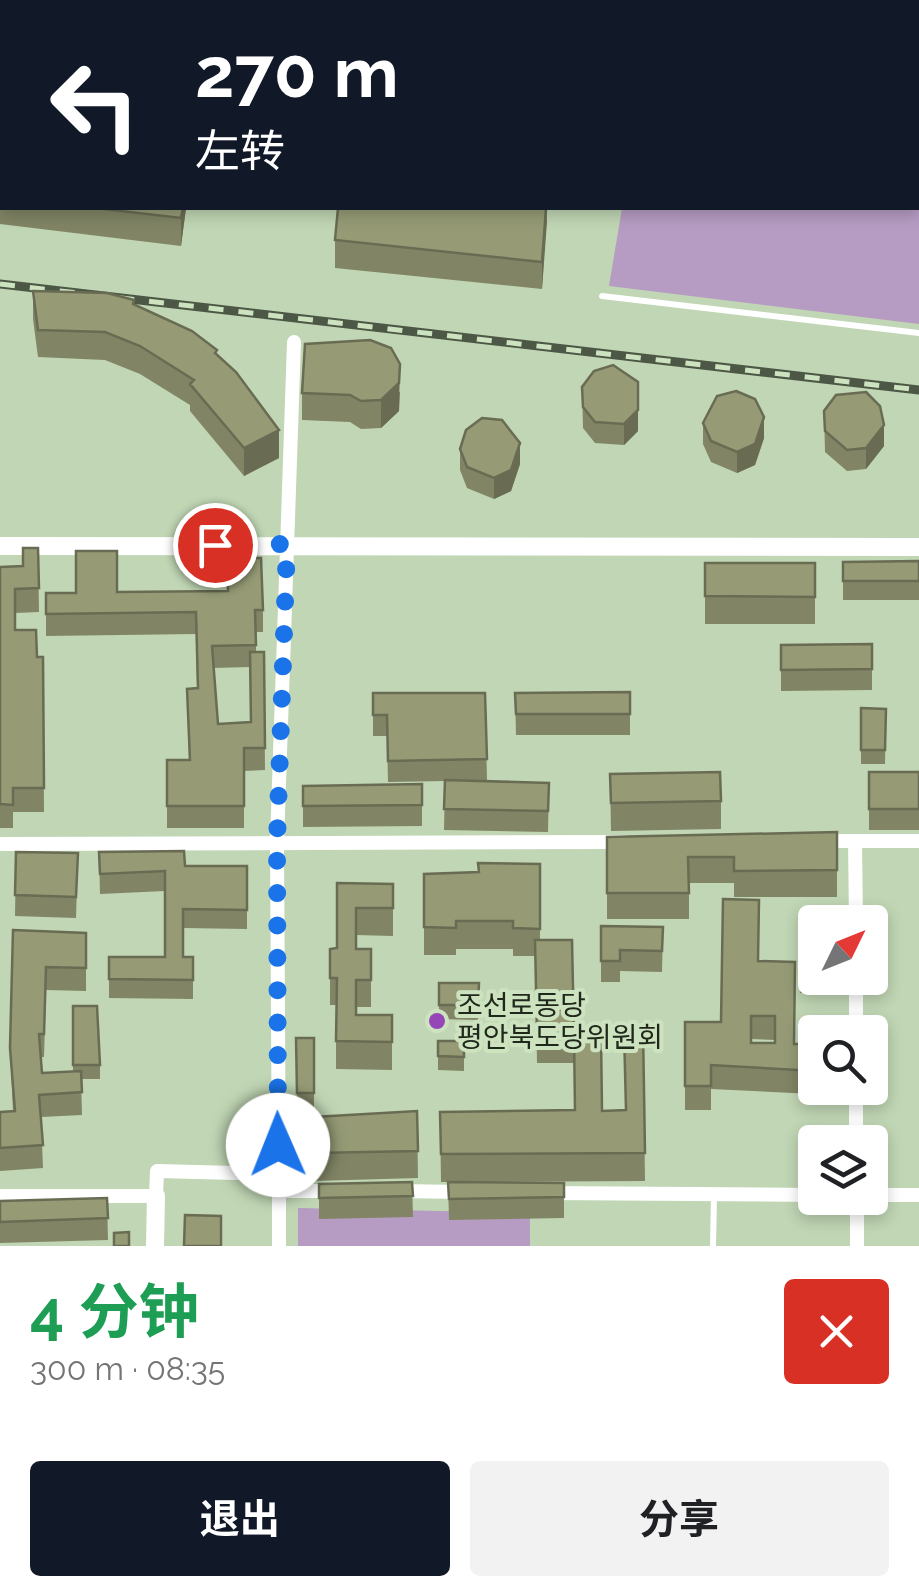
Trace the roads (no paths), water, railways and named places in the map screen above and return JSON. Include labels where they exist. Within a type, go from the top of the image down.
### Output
[{"type":"street","points":[[280,1246],[277,842],[294,342]]},
{"type":"street","points":[[0,546],[919,547]]},
{"type":"street","points":[[856,841],[856,905]]},
{"type":"street","points":[[799,842],[919,841]]},
{"type":"street","points":[[0,844],[649,842]]},
{"type":"street","points":[[155,1246],[157,1171],[279,1174]]},
{"type":"street","points":[[279,1190],[358,1191]]},
{"type":"street","points":[[378,1191],[477,1192]]},
{"type":"street","points":[[536,1192],[798,1195]]},
{"type":"street","points":[[888,1195],[919,1196]]},
{"type":"street","points":[[0,1196],[156,1196]]},
{"type":"street","points":[[857,1215],[857,1246]]},
{"type":"lane","points":[[602,296],[919,333]]},
{"type":"lane","points":[[713,1246],[714,1194]]},
{"type":"railway","points":[[0,284],[919,390]]},
{"type":"place","name":"조선로동당 평안북도당위원회","points":[[437,1021]]}]
